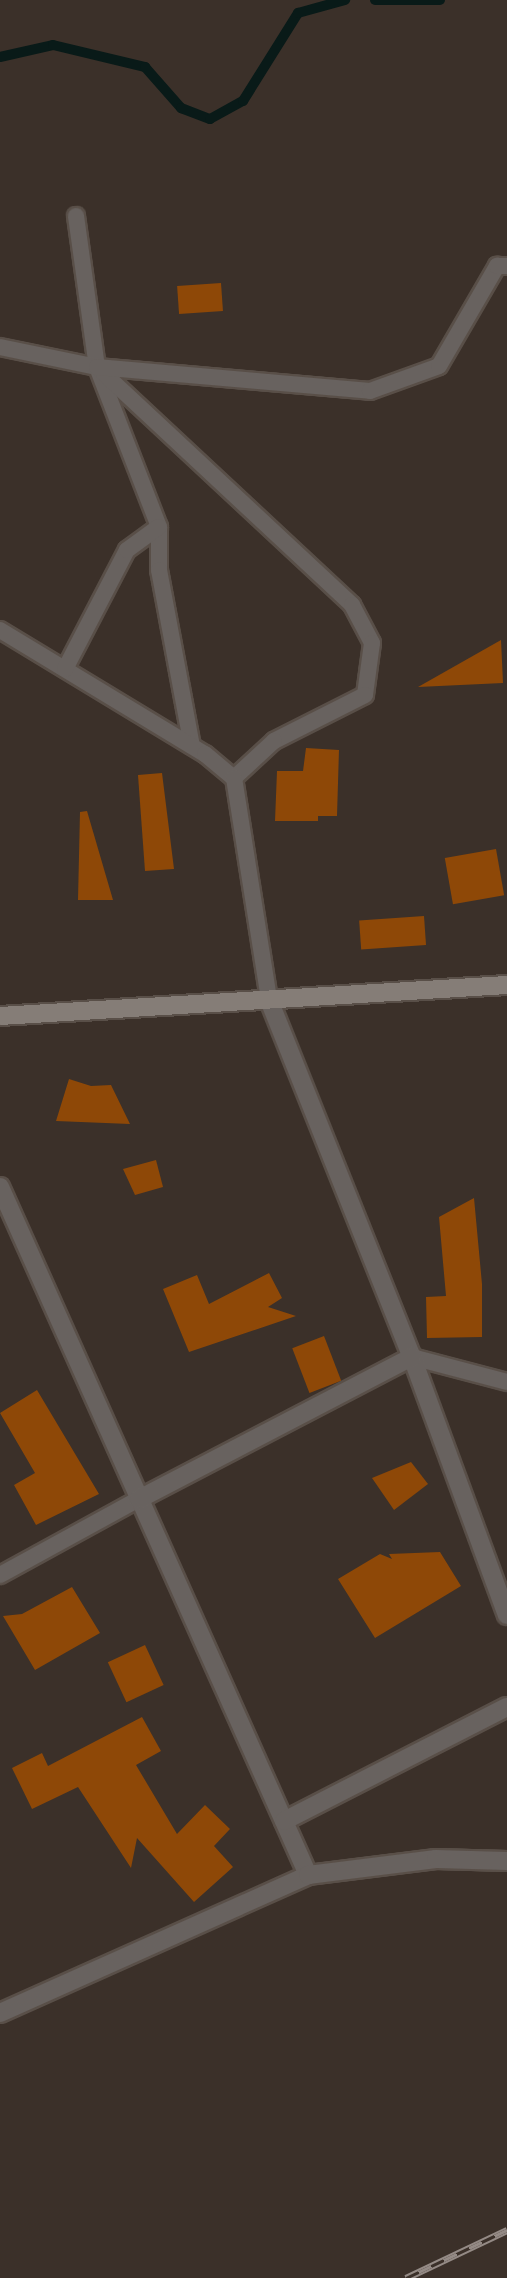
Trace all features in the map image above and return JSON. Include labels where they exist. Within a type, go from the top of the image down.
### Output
[{"type":"main road","points":[[0,1016],[507,985]]},
{"type":"street","points":[[268,1000],[411,1357],[507,1615]]},
{"type":"street","points":[[0,1187],[308,1875]]},
{"type":"street","points":[[139,1499],[411,1357]]},
{"type":"street","points":[[284,1821],[507,1707]]},
{"type":"street","points":[[0,2013],[308,1875],[436,1858],[507,1861]]},
{"type":"lane","points":[[76,216],[96,367],[159,527],[159,570],[192,746]]},
{"type":"lane","points":[[0,347],[96,367],[370,391],[439,366],[497,266],[507,266]]},
{"type":"lane","points":[[96,367],[352,605],[372,643],[365,695],[274,741],[234,778]]},
{"type":"lane","points":[[65,669],[127,550],[159,527]]},
{"type":"lane","points":[[0,630],[192,746],[234,778],[268,1000]]},
{"type":"lane","points":[[411,1357],[507,1382]]},
{"type":"lane","points":[[0,1575],[139,1499]]},
{"type":"building","points":[[221,283],[223,311],[179,314],[177,286]]},
{"type":"building","points":[[501,640],[503,683],[418,687]]},
{"type":"building","points":[[306,748],[339,750],[337,816],[318,816],[318,821],[275,821],[277,771],[303,771]]},
{"type":"building","points":[[162,773],[174,869],[145,871],[138,775]]},
{"type":"building","points":[[87,811],[113,900],[78,900],[80,812]]},
{"type":"building","points":[[496,849],[504,895],[453,904],[445,858]]},
{"type":"building","points":[[424,916],[426,945],[361,949],[359,921]]},
{"type":"building","points":[[69,1079],[91,1086],[111,1085],[130,1124],[56,1121]]},
{"type":"building","points":[[156,1160],[163,1187],[135,1195],[123,1169]]},
{"type":"building","points":[[474,1198],[482,1284],[482,1337],[427,1338],[426,1297],[446,1296],[439,1217]]},
{"type":"building","points":[[269,1273],[282,1298],[268,1307],[296,1316],[189,1352],[163,1289],[197,1275],[209,1304]]},
{"type":"building","points":[[324,1336],[341,1381],[309,1393],[292,1348]]},
{"type":"building","points":[[37,1390],[99,1494],[36,1525],[14,1485],[35,1473],[0,1413]]},
{"type":"building","points":[[411,1462],[428,1484],[394,1510],[372,1478]]},
{"type":"building","points":[[440,1552],[461,1586],[375,1638],[338,1579],[380,1554],[392,1559],[389,1554]]},
{"type":"building","points":[[72,1587],[100,1633],[35,1670],[3,1616],[22,1614]]},
{"type":"building","points":[[145,1645],[164,1685],[126,1702],[108,1662]]},
{"type":"building","points":[[142,1717],[161,1751],[136,1765],[177,1834],[205,1805],[230,1829],[214,1846],[233,1867],[194,1902],[137,1838],[131,1868],[78,1787],[32,1809],[12,1768],[42,1753],[48,1766]]},
{"type":"waterway","points":[[0,57],[53,45],[145,67],[181,108],[210,119],[243,101],[298,13],[345,0]]},
{"type":"waterway","points":[[375,0],[440,0]]},
{"type":"railway","points":[[406,2278],[507,2230]]}]
